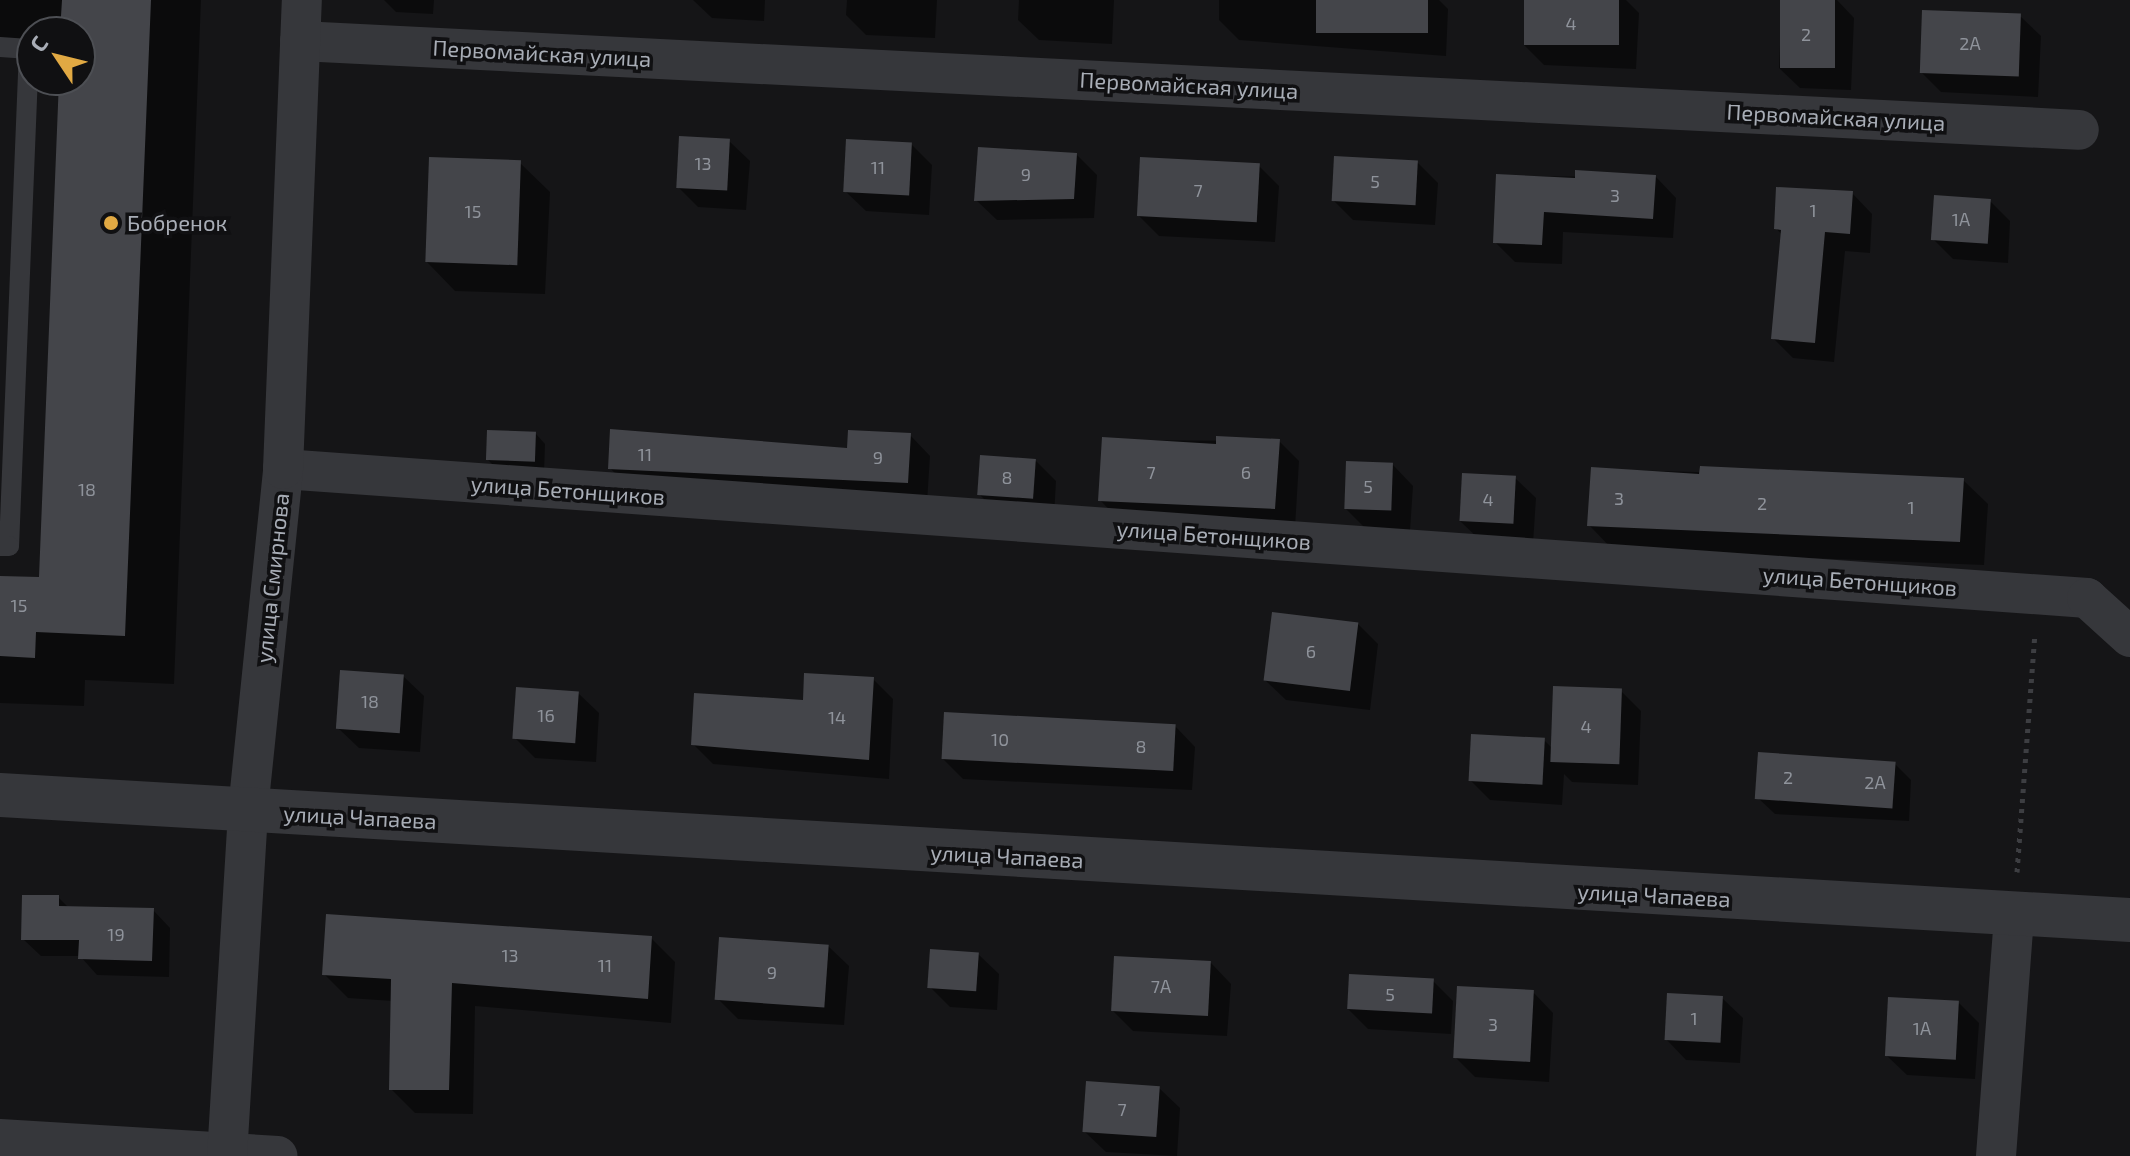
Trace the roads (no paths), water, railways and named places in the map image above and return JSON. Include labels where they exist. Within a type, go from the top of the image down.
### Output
[{"type":"street","name":"улица Смирнова","points":[[227,1155],[248,810],[283,469],[302,0]]},
{"type":"street","name":"Первомайская улица","points":[[300,41],[2079,130]]},
{"type":"street","name":"улица Бетонщиков","points":[[283,469],[2087,598],[2130,637]]},
{"type":"street","name":"улица Чапаева","points":[[0,795],[2014,916],[2130,920]]},
{"type":"street","points":[[1996,1156],[2014,916]]},
{"type":"street","points":[[0,1139],[277,1156]]},
{"type":"lane","points":[[0,47],[29,49],[9,546],[0,546]]},
{"type":"place","name":"Бобренок","points":[[111,223]]}]
